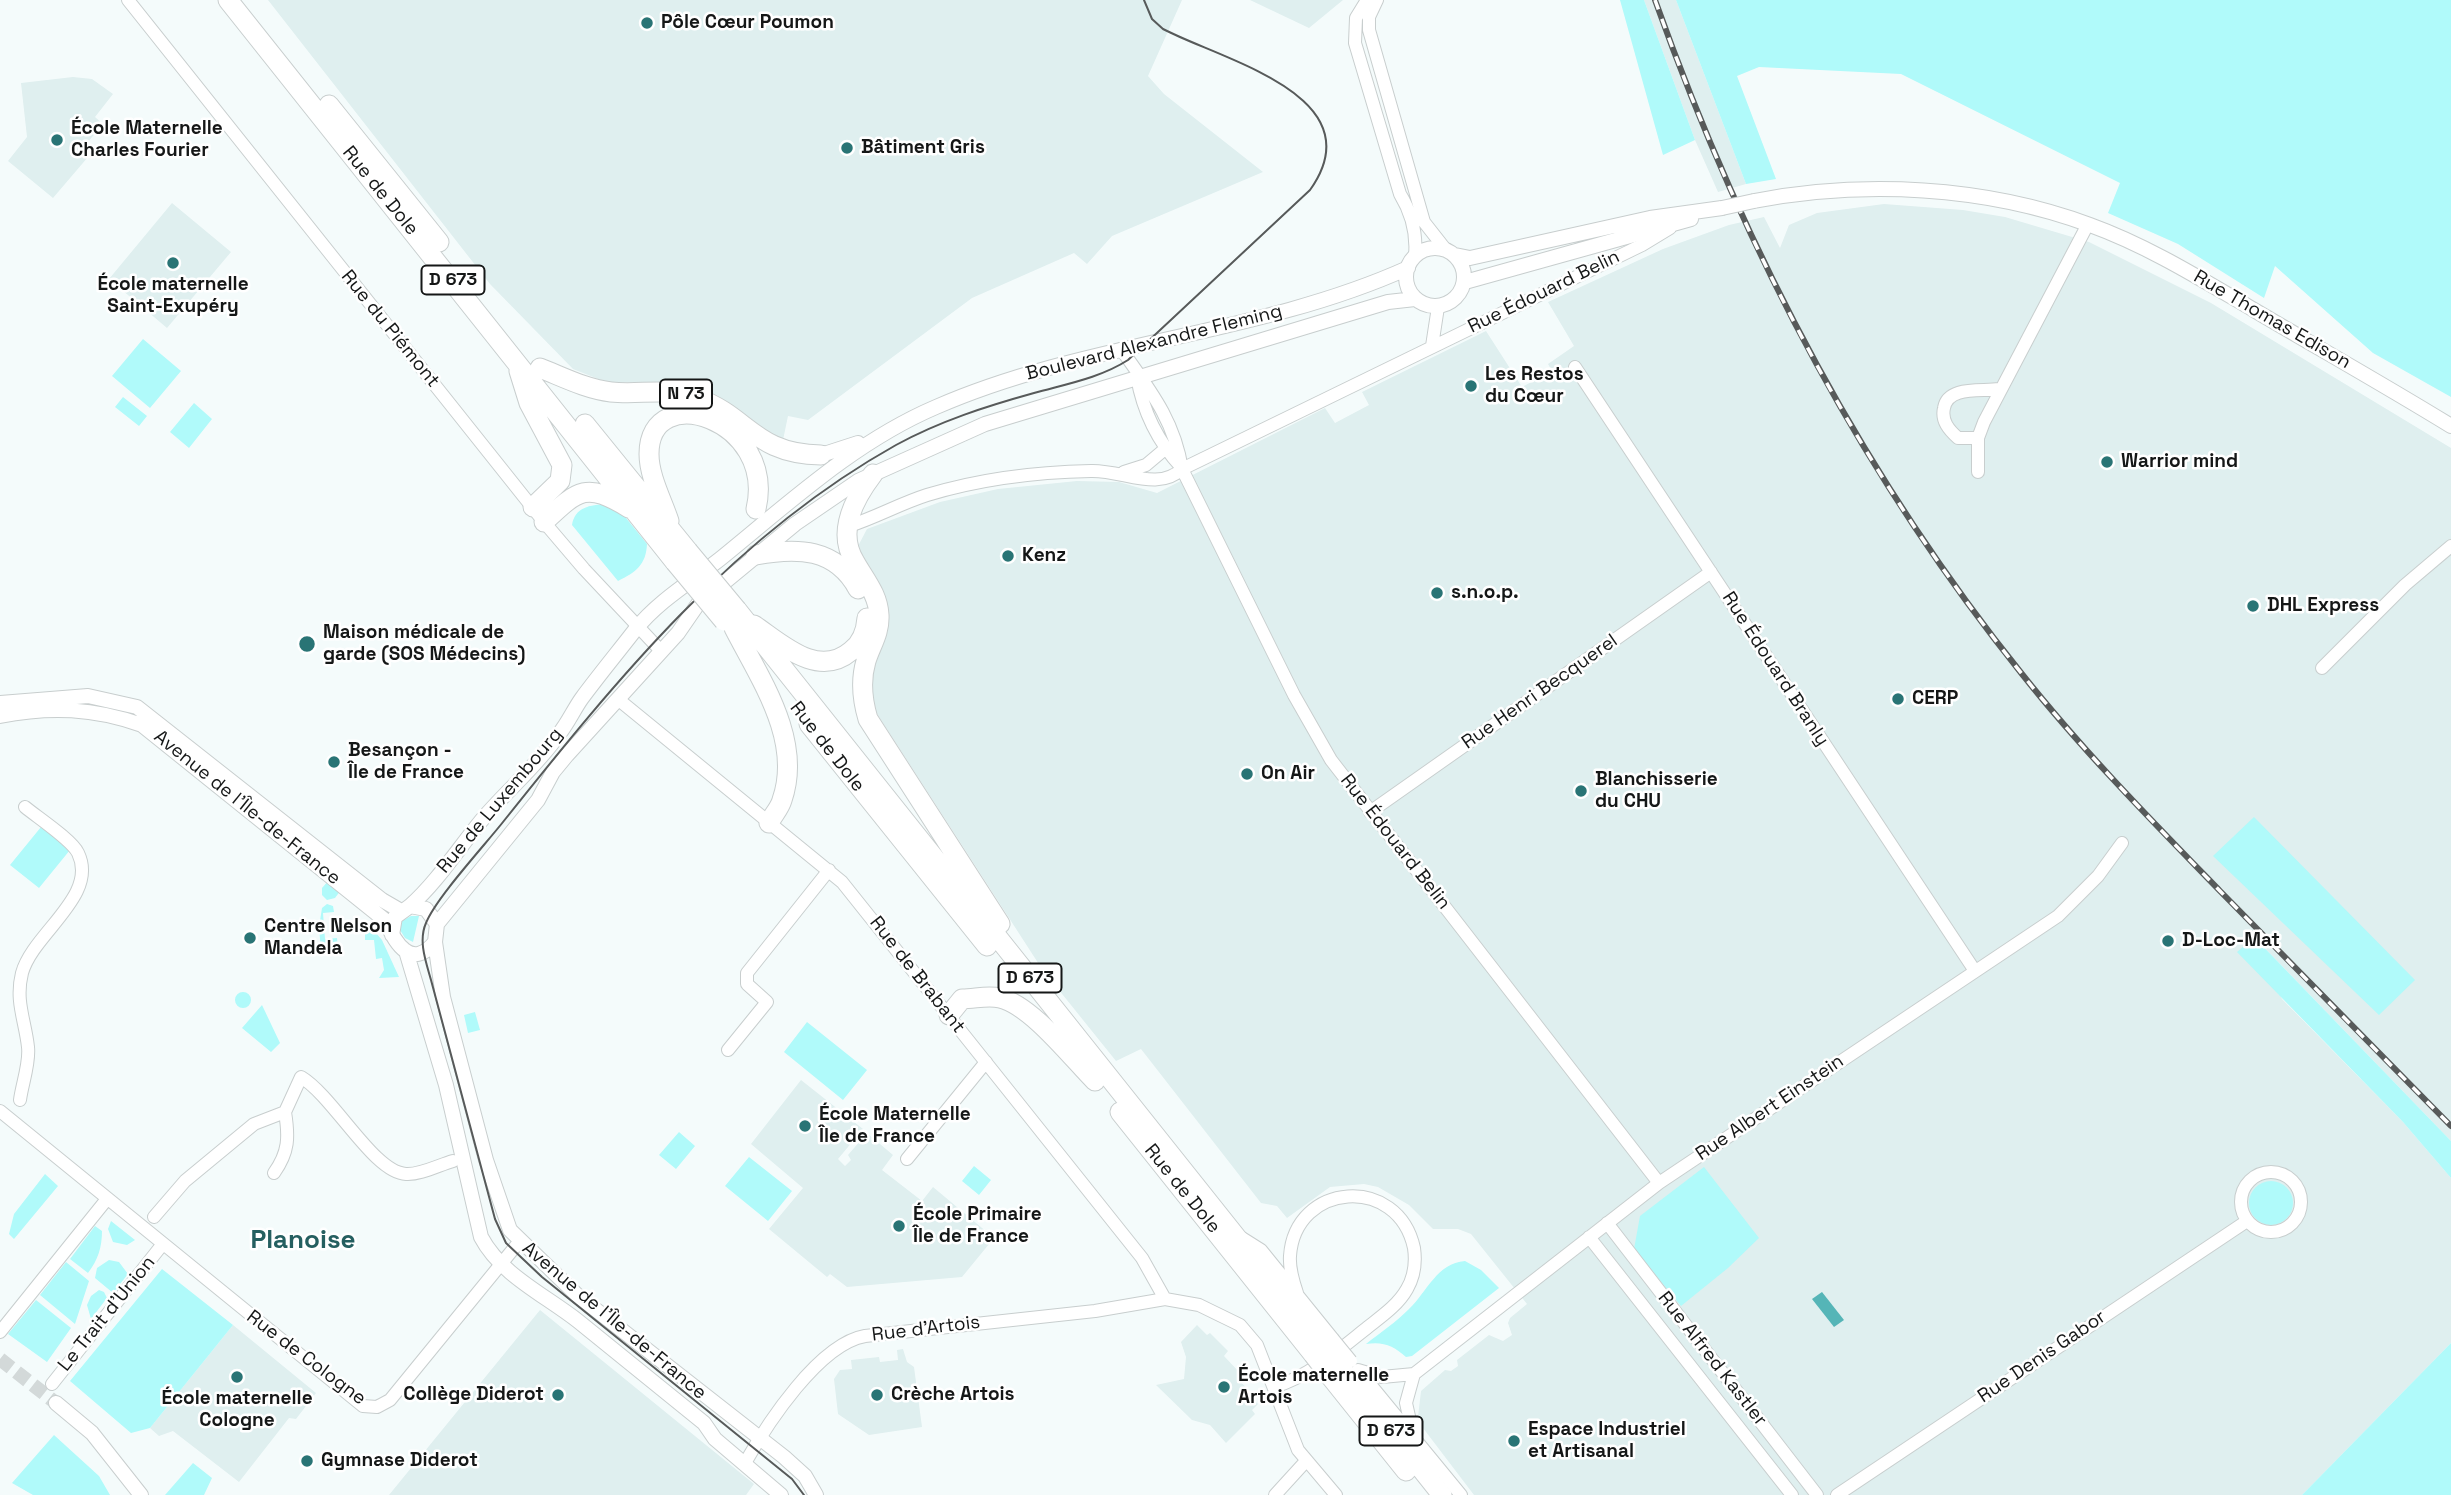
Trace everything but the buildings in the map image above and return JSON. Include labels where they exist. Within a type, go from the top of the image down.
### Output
[{"type":"main road","name":"Rue de Dole","points":[[229,0],[641,516],[682,556],[1054,1008],[1323,1346]]},
{"type":"main road","name":"Rue de Dole","points":[[245,0],[674,536],[682,556]]},
{"type":"main road","points":[[514,357],[529,403],[562,465],[559,481],[539,514]]},
{"type":"main road","name":"N 73","points":[[540,368],[604,391],[660,390],[697,398],[723,411],[766,444],[795,453],[821,455]]},
{"type":"main road","points":[[674,536],[650,463],[649,450],[660,427],[669,418],[681,414],[705,415],[735,435],[746,449],[758,475],[756,509]]},
{"type":"main road","points":[[873,474],[856,497],[849,526],[850,553],[873,590],[879,614],[876,638],[863,675],[863,702],[868,719],[1054,1008]]},
{"type":"main road","points":[[539,514],[588,490],[607,495],[641,516]]},
{"type":"main road","points":[[733,619],[800,656],[824,662],[844,657],[854,649],[866,626],[863,598],[848,573],[826,556],[799,549],[757,555]]},
{"type":"main road","points":[[733,619],[768,695],[785,740],[786,788],[781,805],[768,823]]},
{"type":"main road","name":"Rue de Dole","points":[[733,619],[1095,1081],[1345,1369],[1442,1495]]},
{"type":"main road","points":[[949,1015],[962,999],[989,996],[1003,998],[1024,1010],[1095,1081]]},
{"type":"main road","name":"Rue de Dole","points":[[1345,1369],[1425,1495]]},
{"type":"street","name":"Rue du Piémont","points":[[128,0],[539,514],[661,651]]},
{"type":"street","points":[[1367,0],[1356,18],[1354,31],[1401,194],[1408,206],[1416,241],[1407,285],[1415,299],[1438,307],[1456,299],[1465,282],[1461,262],[1424,222],[1369,30],[1369,17],[1377,0]]},
{"type":"street","points":[[1368,85],[1387,94]]},
{"type":"street","name":"Rue Thomas Edison","points":[[1722,208],[1834,190],[1908,190],[1980,198],[2088,224],[2201,278],[2451,426]]},
{"type":"street","points":[[1412,262],[1430,248],[1470,258],[1650,218],[1722,208]]},
{"type":"street","points":[[1465,282],[1679,223],[1722,208]]},
{"type":"street","name":"Rue Édouard Belin","points":[[849,526],[885,514],[891,508],[970,484],[1081,471],[1123,472],[1155,481],[1174,477],[1182,469],[1642,245],[1679,223]]},
{"type":"street","points":[[1978,472],[1978,438],[2000,389],[2088,224]]},
{"type":"street","name":"Boulevard Alexandre Fleming","points":[[637,627],[684,585],[830,470],[885,432],[934,407],[978,390],[1088,356],[1264,316],[1412,262]]},
{"type":"street","name":"Boulevard Alexandre Fleming","points":[[661,651],[698,604],[834,494],[873,474],[985,424],[1388,302],[1415,299]]},
{"type":"street","points":[[1432,346],[1438,307]]},
{"type":"street","name":"Rue Édouard Belin","points":[[1121,349],[1138,377],[1155,397],[1178,440],[1182,469],[1309,724],[1331,761],[1659,1183]]},
{"type":"street","name":"Rue Édouard Branly","points":[[1575,367],[1975,971]]},
{"type":"street","points":[[1138,377],[1142,403],[1164,449],[1182,469]]},
{"type":"street","points":[[1978,438],[1958,438],[1943,417],[1944,404],[1951,396],[1963,391],[2000,389]]},
{"type":"street","name":"N 73","points":[[821,455],[885,432]]},
{"type":"street","name":"Rue Édouard Belin","points":[[1123,472],[1146,465],[1164,449]]},
{"type":"street","points":[[751,534],[756,509]]},
{"type":"street","points":[[2322,668],[2414,577],[2451,546]]},
{"type":"street","name":"Rue Henri Becquerel","points":[[1370,812],[1711,572]]},
{"type":"street","name":"Rue de Luxembourg","points":[[405,909],[509,788],[532,768],[637,627]]},
{"type":"street","name":"Rue de Luxembourg","points":[[437,924],[538,800],[561,763],[661,651]]},
{"type":"street","name":"Avenue de l'Île-de-France","points":[[0,703],[88,696],[137,707],[382,900],[405,909]]},
{"type":"street","name":"Rue de Brabant","points":[[619,701],[829,870],[854,895],[1142,1258],[1165,1299]]},
{"type":"street","name":"Avenue de l'Île-de-France","points":[[0,716],[85,709],[109,713],[142,725],[158,734],[386,922],[392,935]]},
{"type":"street","points":[[20,1100],[28,1049],[17,1001],[22,971],[39,939],[80,891],[82,876],[78,852],[25,807]]},
{"type":"street","name":"Rue Albert Einstein","points":[[1414,1374],[1659,1183],[2058,916],[2098,876],[2122,843]]},
{"type":"street","points":[[728,1050],[767,1002],[747,984],[747,973],[829,870]]},
{"type":"street","points":[[405,909],[426,909],[437,924],[435,942],[424,951],[406,951],[392,935],[391,926],[405,909]]},
{"type":"street","name":"Avenue de l’Île-de-France","points":[[435,942],[443,997],[486,1160],[501,1209],[519,1242],[577,1295],[712,1403],[760,1437],[805,1476],[816,1495]]},
{"type":"street","name":"Avenue de l’Île-de-France","points":[[406,951],[446,1085],[481,1237],[501,1264],[704,1423],[715,1439],[781,1495]]},
{"type":"street","points":[[907,1159],[986,1062]]},
{"type":"street","points":[[274,1173],[282,1161],[289,1141],[285,1112],[301,1077],[324,1095],[366,1148],[394,1171],[407,1175],[453,1161]]},
{"type":"street","name":"Rue de Cologne","points":[[0,1111],[343,1390],[370,1407],[390,1400],[519,1242]]},
{"type":"street","points":[[154,1217],[185,1181],[254,1124],[285,1112]]},
{"type":"street","points":[[2267,1172],[2278,1172],[2295,1184],[2300,1193],[2299,1214],[2285,1229],[2265,1232],[2247,1221],[2241,1205],[2241,1196],[2250,1180],[2267,1172]]},
{"type":"street","points":[[0,1332],[104,1196]]},
{"type":"street","name":"Rue de Dole","points":[[1274,1387],[1309,1372],[1391,1308],[1411,1280],[1415,1253],[1411,1235],[1392,1209],[1378,1201],[1355,1196],[1331,1200],[1317,1207],[1299,1227],[1293,1240],[1290,1256],[1297,1293]]},
{"type":"street","name":"Rue Denis Gabor","points":[[1837,1495],[2247,1221]]},
{"type":"street","name":"Rue Alfred Kastler","points":[[1606,1223],[1817,1495]]},
{"type":"street","name":"Rue de Dole","points":[[1233,1232],[1261,1250],[1297,1293],[1323,1346]]},
{"type":"street","name":"Rue Alfred Kastler","points":[[1590,1237],[1792,1495]]},
{"type":"street","name":"Le Trait d'Union","points":[[52,1384],[162,1245]]},
{"type":"street","name":"Rue d'Artois","points":[[745,1463],[768,1423],[827,1354],[857,1337],[1095,1311],[1165,1299],[1199,1305],[1240,1325],[1264,1355],[1289,1431],[1306,1461],[1336,1495]]},
{"type":"street","points":[[1345,1369],[1382,1377],[1414,1374],[1406,1403],[1412,1434]]},
{"type":"street","name":"Rue de Dole","points":[[1345,1369],[1412,1434],[1461,1495]]},
{"type":"street","points":[[56,1403],[92,1433],[117,1460],[141,1495]]},
{"type":"street","points":[[117,1460],[133,1495]]},
{"type":"street","points":[[1275,1495],[1306,1461]]},
{"type":"shaded area","points":[[268,0],[1182,0],[1148,76],[1164,94],[1263,172],[1112,236],[1087,264],[1074,253],[972,298],[808,420],[788,416],[783,440],[762,430],[751,419],[681,383],[606,382],[573,369],[490,284]]},
{"type":"shaded area","points":[[1250,0],[1343,0],[1309,28]]},
{"type":"shaded area","points":[[1620,0],[1644,0],[1695,140],[1663,155]]},
{"type":"shaded area","points":[[1644,0],[1676,0],[1746,184],[1718,192],[1695,140]]},
{"type":"shaded area","points":[[1676,0],[2451,0],[2451,397],[2373,353],[2275,266],[2264,298],[2178,244],[2108,213],[2120,183],[1901,74],[1759,67],[1737,76],[1776,179],[1746,184]]},
{"type":"shaded area","name":"École Maternelle Charles Fourier","points":[[73,77],[92,79],[113,94],[95,117],[103,124],[87,143],[94,150],[53,198],[8,161],[27,137],[21,83]]},
{"type":"shaded area","points":[[172,203],[231,252],[167,328],[109,279]]},
{"type":"shaded area","points":[[1884,204],[1963,210],[2005,217],[2089,242],[2211,303],[2451,448],[2451,1141],[2255,938],[2282,999],[2403,1122],[2451,1178],[2451,1343],[2302,1495],[1474,1495],[1423,1428],[1418,1417],[1421,1391],[1445,1370],[1451,1371],[1458,1366],[1457,1360],[1489,1335],[1503,1341],[1512,1335],[1508,1323],[1510,1318],[1527,1304],[1471,1234],[1458,1229],[1433,1229],[1409,1205],[1378,1187],[1364,1184],[1330,1187],[1287,1218],[1277,1206],[1261,1203],[1141,1049],[1116,1061],[1042,969],[874,709],[868,678],[888,609],[879,582],[857,548],[867,529],[940,502],[998,489],[1077,481],[1119,482],[1157,493],[1325,408],[1335,423],[1369,405],[1362,392],[1486,331],[1522,387],[1552,371],[1548,364],[1574,346],[1548,302],[1663,249],[1729,225],[1764,217],[1780,248],[1789,225],[1817,213]]},
{"type":"shaded area","points":[[143,339],[181,371],[150,408],[112,376]]},
{"type":"shaded area","points":[[123,397],[147,416],[139,426],[115,407]]},
{"type":"shaded area","points":[[194,403],[212,419],[189,448],[170,432]]},
{"type":"shaded area","points":[[606,504],[622,513],[647,544],[645,557],[639,567],[618,581],[572,525],[580,511],[589,506]]},
{"type":"shaded area","points":[[2254,817],[2415,980],[2379,1015],[2213,856]]},
{"type":"shaded area","points":[[41,827],[70,850],[39,888],[10,865]]},
{"type":"shaded area","points":[[329,880],[341,890],[335,898],[327,900],[322,895],[322,888]]},
{"type":"shaded area","points":[[327,904],[333,906],[334,912],[323,913],[325,939],[337,938],[338,949],[321,951],[319,927],[322,908]]},
{"type":"shaded area","points":[[411,916],[419,916],[413,942],[405,938],[400,930],[402,921]]},
{"type":"shaded area","points":[[370,926],[382,940],[399,977],[379,978],[384,970],[382,958],[376,959],[374,940],[365,940],[365,928]]},
{"type":"shaded area","points":[[2254,937],[2451,1141],[2451,1178],[2403,1122],[2237,952]]},
{"type":"shaded area","points":[[243,992],[251,1000],[243,1008],[235,1000]]},
{"type":"shaded area","points":[[262,1005],[280,1043],[271,1052],[242,1028]]},
{"type":"shaded area","points":[[475,1012],[480,1030],[468,1033],[464,1015]]},
{"type":"shaded area","points":[[807,1022],[867,1070],[843,1100],[784,1052]]},
{"type":"shaded area","points":[[801,1080],[863,1129],[838,1159],[845,1166],[851,1160],[848,1155],[867,1133],[893,1155],[882,1170],[922,1201],[933,1187],[994,1238],[962,1277],[847,1287],[830,1274],[827,1277],[769,1229],[803,1188],[751,1144]]},
{"type":"shaded area","points":[[679,1132],[695,1146],[676,1169],[659,1155]]},
{"type":"shaded area","points":[[749,1157],[792,1191],[768,1221],[725,1186]]},
{"type":"shaded area","points":[[974,1166],[991,1180],[979,1195],[962,1181]]},
{"type":"shaded area","points":[[1704,1167],[1759,1238],[1728,1268],[1681,1306],[1634,1249],[1640,1216]]},
{"type":"shaded area","points":[[45,1174],[58,1186],[14,1239],[9,1234],[14,1214]]},
{"type":"shaded area","points":[[2271,1181],[2280,1182],[2287,1187],[2292,1194],[2292,1212],[2287,1219],[2280,1224],[2271,1225],[2262,1224],[2255,1219],[2250,1212],[2249,1203],[2250,1194],[2255,1187],[2262,1182]]},
{"type":"shaded area","points":[[111,1221],[135,1240],[127,1245],[113,1242],[108,1229]]},
{"type":"shaded area","points":[[95,1226],[102,1231],[101,1242],[97,1258],[88,1273],[70,1259]]},
{"type":"shaded area","points":[[109,1260],[119,1262],[128,1274],[113,1293],[95,1278],[97,1268]]},
{"type":"shaded area","points":[[1465,1261],[1481,1270],[1499,1288],[1412,1356],[1406,1357],[1393,1347],[1383,1344],[1366,1344],[1409,1309],[1433,1279],[1447,1267]]},
{"type":"shaded area","points":[[66,1262],[89,1281],[75,1324],[40,1295]]},
{"type":"shaded area","points":[[162,1269],[233,1325],[150,1428],[131,1433],[70,1381]]},
{"type":"shaded area","points":[[99,1290],[104,1292],[107,1298],[91,1319],[87,1305],[91,1296]]},
{"type":"shaded area","points":[[1822,1292],[1844,1320],[1834,1327],[1812,1299]]},
{"type":"shaded area","points":[[36,1300],[71,1328],[47,1362],[8,1334]]},
{"type":"shaded area","name":"Collège Diderot","points":[[540,1310],[754,1484],[746,1495],[389,1495]]},
{"type":"shaded area","points":[[233,1325],[316,1393],[296,1419],[289,1418],[239,1482],[173,1431],[159,1436],[150,1428]]},
{"type":"shaded area","points":[[1197,1325],[1207,1335],[1210,1333],[1228,1351],[1224,1356],[1241,1374],[1237,1378],[1256,1398],[1254,1400],[1258,1404],[1252,1410],[1255,1414],[1226,1443],[1210,1425],[1192,1420],[1156,1385],[1184,1379],[1186,1357],[1181,1342]]},
{"type":"shaded area","points":[[2451,1343],[2451,1495],[2302,1495]]},
{"type":"shaded area","name":"Crèche Artois","points":[[903,1349],[907,1362],[914,1367],[922,1427],[869,1435],[838,1414],[834,1379],[840,1370],[852,1369],[851,1360],[879,1357],[880,1362],[898,1360],[897,1350]]},
{"type":"shaded area","points":[[54,1435],[99,1476],[110,1495],[33,1495],[12,1483]]},
{"type":"shaded area","points":[[193,1463],[212,1478],[204,1495],[165,1495]]},
{"type":"tunnel","points":[[0,1359],[56,1403]]},
{"type":"tram line","points":[[804,1495],[792,1479],[542,1277],[506,1243],[495,1219],[427,966],[423,944],[424,930],[431,912],[450,886],[634,664],[681,614],[782,522],[837,481],[913,436],[981,409],[1094,376],[1128,360],[1310,190],[1325,157],[1324,130],[1308,106],[1284,86],[1253,69],[1163,29],[1152,19],[1144,0]]},
{"type":"railway","points":[[1655,0],[1689,91],[1766,267],[1857,436],[1963,597],[2045,703],[2118,785],[2451,1126]]},
{"type":"place","name":"Pôle Cœur Poumon","points":[[647,23]]},
{"type":"place","name":"École Maternelle Charles Fourier","points":[[57,140]]},
{"type":"place","name":"Bâtiment Gris","points":[[847,148]]},
{"type":"place","name":"École maternelle Saint-Exupéry","points":[[173,263]]},
{"type":"place","name":"Les Restos du Cœur","points":[[1471,386]]},
{"type":"place","name":"Warrior mind","points":[[2107,462]]},
{"type":"place","name":"Kenz","points":[[1008,556]]},
{"type":"place","name":"s.n.o.p.","points":[[1437,593]]},
{"type":"place","name":"DHL Express","points":[[2253,606]]},
{"type":"place","name":"Maison médicale de garde (SOS Médecins)","points":[[307,644]]},
{"type":"place","name":"CERP","points":[[1898,699]]},
{"type":"place","name":"Besançon - Île de France","points":[[334,762]]},
{"type":"place","name":"On Air","points":[[1247,774]]},
{"type":"place","name":"Blanchisserie du CHU","points":[[1581,791]]},
{"type":"place","name":"Centre Nelson Mandela","points":[[250,938]]},
{"type":"place","name":"D-Loc-Mat","points":[[2168,941]]},
{"type":"place","name":"École Maternelle Île de France","points":[[805,1126]]},
{"type":"place","name":"École Primaire Île de France","points":[[899,1226]]},
{"type":"place","name":"École maternelle Cologne","points":[[237,1377]]},
{"type":"place","name":"École maternelle Artois","points":[[1224,1387]]},
{"type":"place","name":"Collège Diderot","points":[[558,1395]]},
{"type":"place","name":"Crèche Artois","points":[[877,1395]]},
{"type":"place","name":"Espace Industriel et Artisanal","points":[[1514,1441]]},
{"type":"place","name":"Gymnase Diderot","points":[[307,1461]]},
{"type":"district","name":"Planoise","points":[[303,1241]]}]
